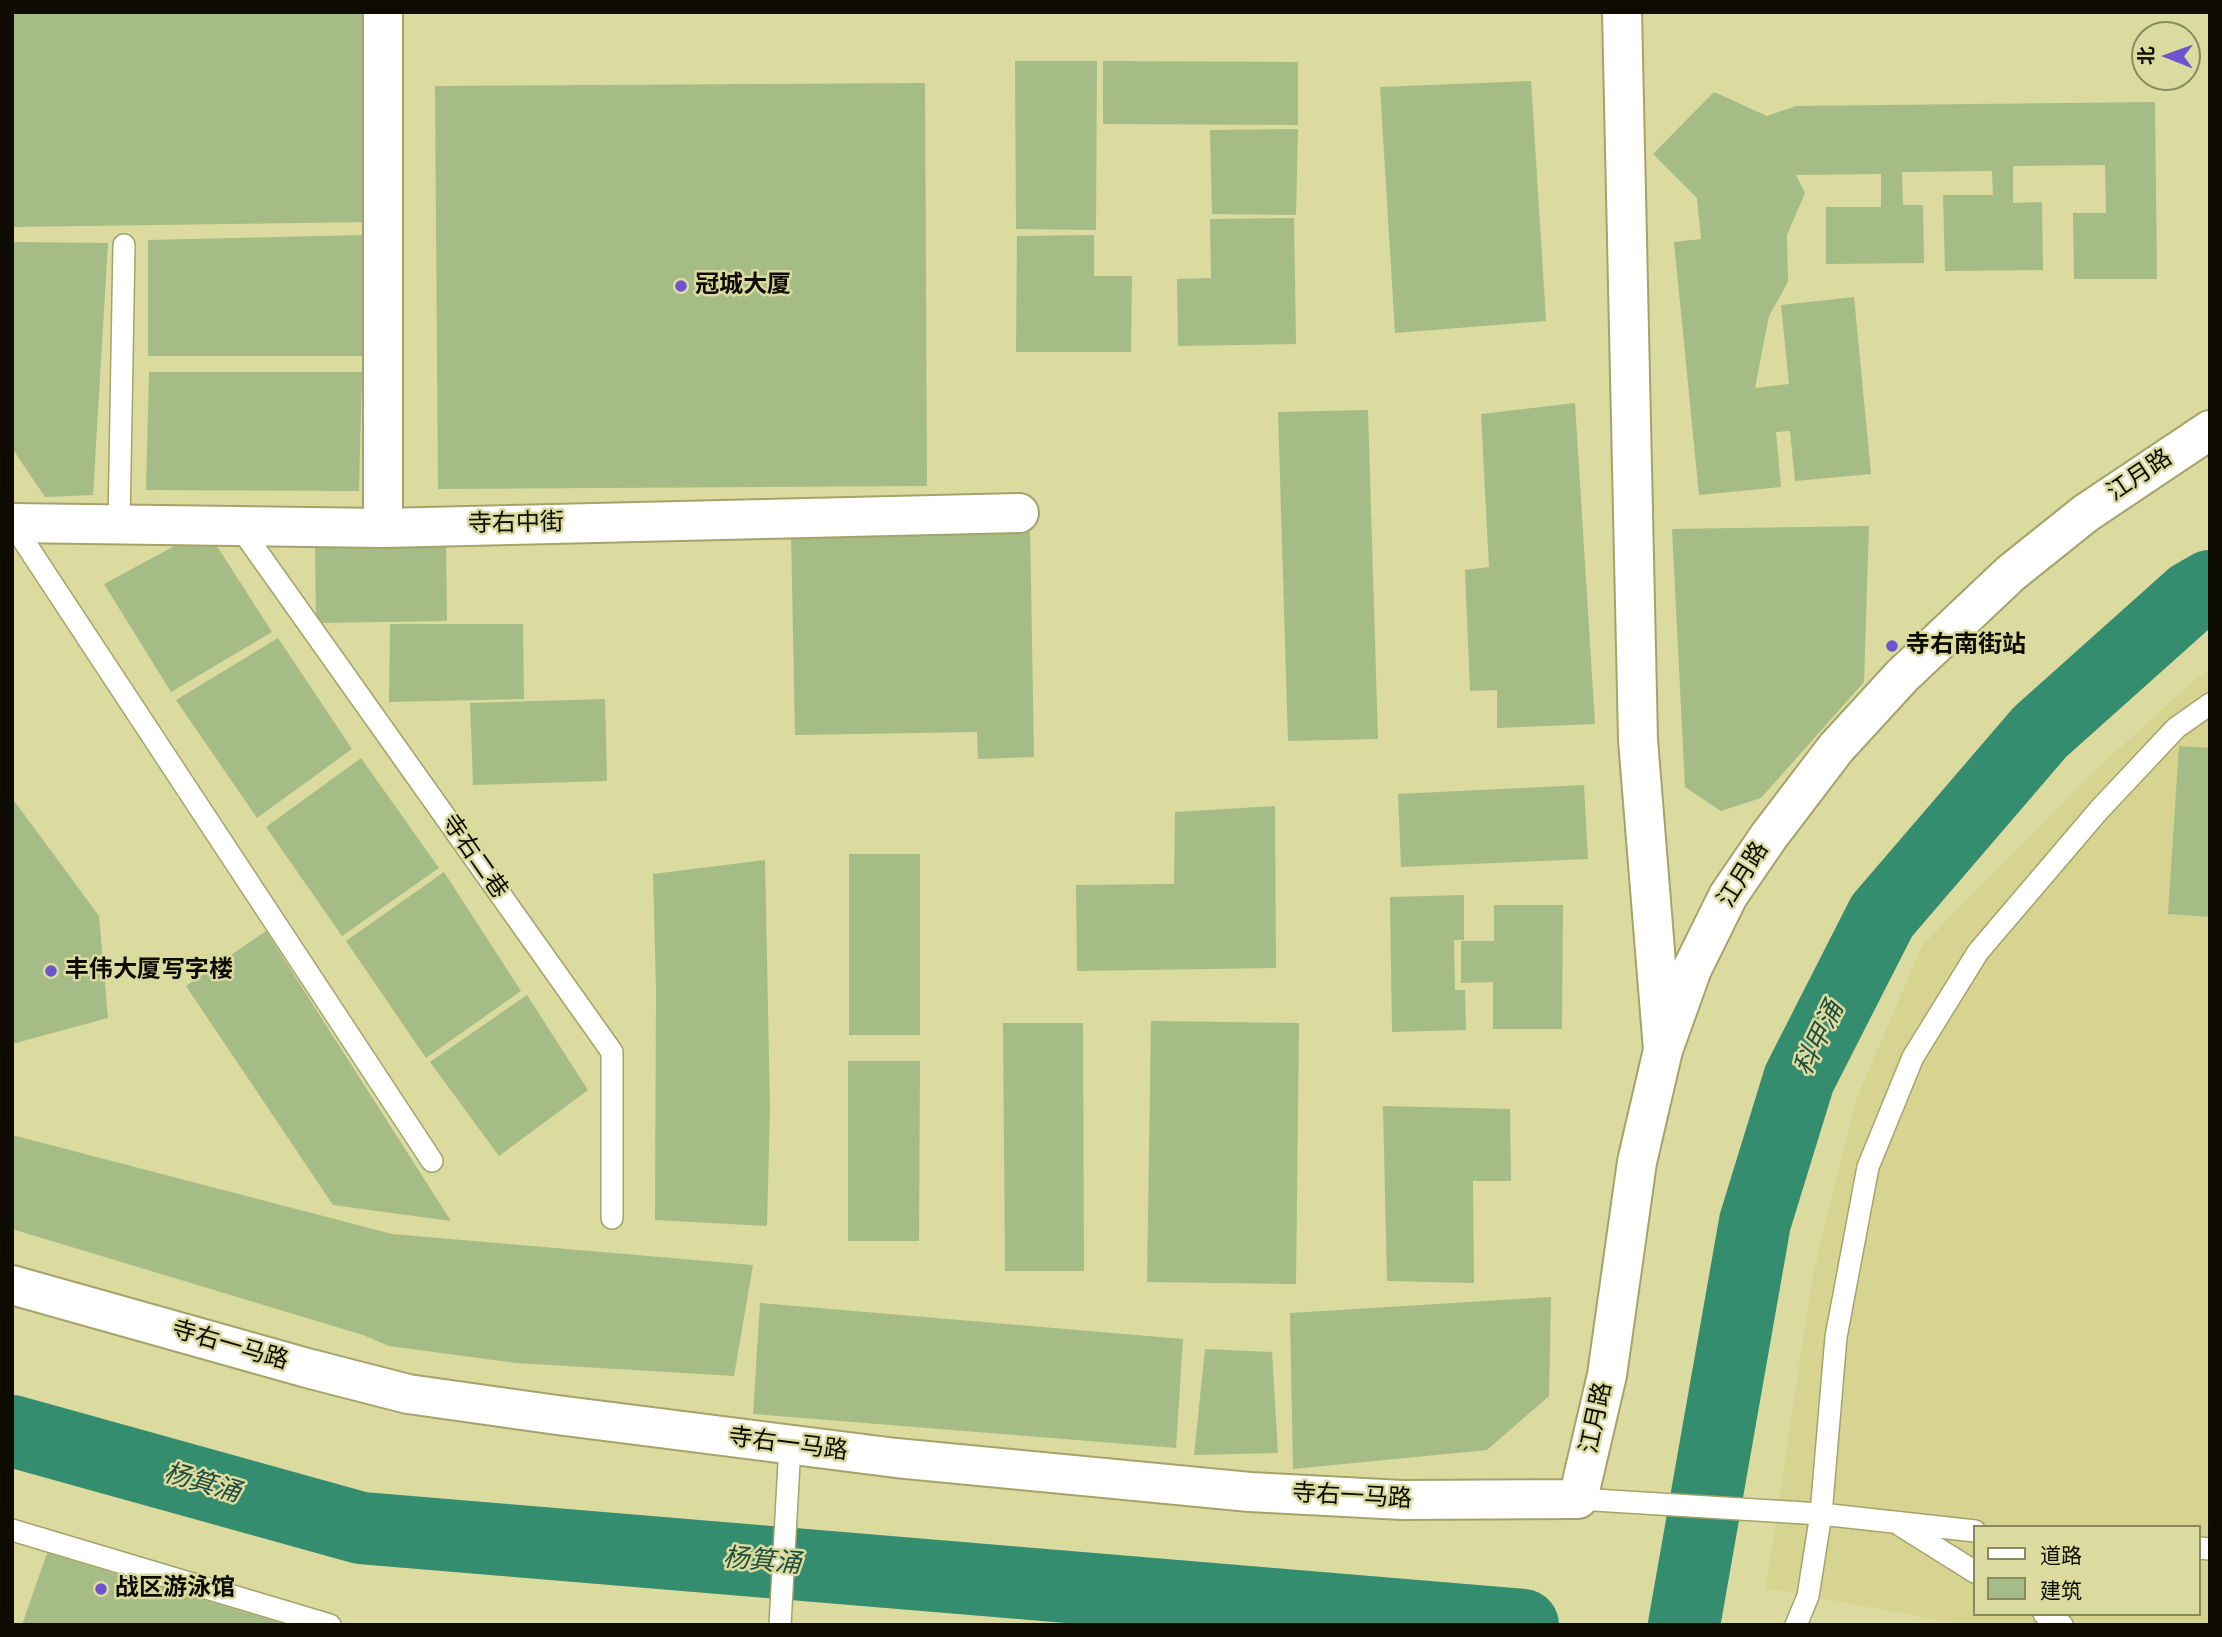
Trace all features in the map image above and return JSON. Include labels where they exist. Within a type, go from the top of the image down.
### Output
[{"type":"street","points":[[383,12],[383,527]]},
{"type":"street","points":[[1622,12],[1638,740],[1663,1050]]},
{"type":"street","name":"江月路","points":[[1593,1501],[1607,1375],[1637,1162],[1663,1050],[1692,969],[1728,896],[1769,835],[1836,748],[1902,676],[2011,573],[2086,513],[2210,430]]},
{"type":"street","name":"寺右中街","points":[[12,523],[383,527],[1019,513]]},
{"type":"street","name":"寺右一马路","points":[[12,1285],[408,1394],[790,1445],[1250,1492],[1402,1500],[1593,1501]]},
{"type":"lane","points":[[119,524],[124,245]]},
{"type":"lane","points":[[12,523],[432,1161]]},
{"type":"lane","name":"寺右二巷","points":[[239,526],[612,1052],[612,1218]]},
{"type":"lane","points":[[1796,1625],[1808,1596],[1821,1514],[1836,1337],[1868,1167],[1913,1057],[1978,952],[2099,810],[2176,728],[2210,704]]},
{"type":"lane","points":[[780,1625],[790,1445]]},
{"type":"lane","points":[[1593,1501],[1821,1514],[1974,1531]]},
{"type":"lane","points":[[1896,1522],[1974,1571]]},
{"type":"lane","points":[[12,1530],[330,1625]]},
{"type":"shaded area","points":[[2210,670],[2210,1625],[1966,1625],[1766,1588],[1812,1280],[1855,1103],[1922,946],[2087,778],[2190,684]]},
{"type":"building","points":[[12,12],[367,12],[370,222],[12,227]]},
{"type":"building","points":[[1015,61],[1097,61],[1096,230],[1016,229]]},
{"type":"building","points":[[1103,61],[1298,62],[1298,125],[1103,124]]},
{"type":"building","points":[[1531,81],[1546,321],[1395,333],[1380,87]]},
{"type":"building","name":"冠城大厦","points":[[925,83],[927,486],[438,489],[435,86]]},
{"type":"building","points":[[1714,92],[1767,116],[1796,106],[2155,102],[2157,279],[2074,279],[2073,213],[2106,213],[2105,165],[2013,166],[2013,203],[2042,202],[2043,270],[1945,271],[1943,195],[1993,195],[1992,171],[1902,172],[1903,205],[1923,205],[1924,263],[1826,264],[1826,207],[1881,207],[1881,174],[1796,175],[1805,193],[1787,235],[1788,282],[1769,316],[1755,388],[1789,384],[1781,305],[1854,297],[1871,474],[1795,481],[1790,431],[1776,432],[1781,487],[1699,495],[1674,242],[1701,239],[1697,198],[1653,154]]},
{"type":"building","points":[[1298,129],[1296,215],[1212,214],[1210,130]]},
{"type":"building","points":[[1294,218],[1296,344],[1178,346],[1177,279],[1211,278],[1210,219]]},
{"type":"building","points":[[364,235],[363,356],[148,356],[148,240]]},
{"type":"building","points":[[1094,235],[1094,276],[1132,276],[1131,352],[1016,352],[1017,236]]},
{"type":"building","points":[[12,242],[108,243],[93,495],[45,497],[12,448]]},
{"type":"building","points":[[149,372],[362,372],[359,491],[146,490]]},
{"type":"building","points":[[1575,403],[1595,724],[1497,728],[1497,690],[1470,691],[1465,570],[1489,567],[1481,414]]},
{"type":"building","points":[[1368,410],[1378,739],[1288,741],[1278,412]]},
{"type":"building","points":[[1030,526],[1034,757],[978,759],[977,732],[795,735],[791,531]]},
{"type":"building","points":[[1869,526],[1864,682],[1761,798],[1721,811],[1685,787],[1672,529]]},
{"type":"building","points":[[206,529],[272,632],[171,692],[104,584]]},
{"type":"building","points":[[446,537],[447,621],[316,623],[315,538]]},
{"type":"building","points":[[390,624],[523,624],[524,699],[389,702]]},
{"type":"building","points":[[278,638],[352,749],[257,818],[176,700]]},
{"type":"building","points":[[605,699],[607,781],[473,785],[470,703]]},
{"type":"building","points":[[2179,746],[2210,748],[2210,917],[2168,914]]},
{"type":"building","points":[[361,758],[439,868],[342,936],[266,827]]},
{"type":"building","points":[[1584,785],[1588,859],[1401,867],[1398,794]]},
{"type":"building","points":[[12,798],[99,916],[108,1018],[12,1044]]},
{"type":"building","points":[[1275,806],[1276,968],[1077,971],[1076,885],[1174,884],[1175,812]]},
{"type":"building","points":[[849,854],[920,854],[920,1035],[849,1035]]},
{"type":"building","points":[[765,860],[770,1108],[767,1226],[655,1220],[656,988],[653,874]]},
{"type":"building","points":[[444,872],[521,991],[426,1058],[346,941]]},
{"type":"building","points":[[1464,895],[1464,940],[1454,940],[1455,990],[1465,990],[1466,1030],[1392,1032],[1390,897]]},
{"type":"building","points":[[1494,905],[1563,905],[1562,1029],[1493,1029],[1493,982],[1461,983],[1461,941],[1494,941]]},
{"type":"building","points":[[266,931],[451,1221],[333,1205],[186,986]]},
{"type":"building","points":[[527,995],[588,1090],[499,1156],[430,1062]]},
{"type":"building","points":[[1151,1021],[1299,1023],[1296,1284],[1147,1282]]},
{"type":"building","points":[[1003,1023],[1083,1023],[1084,1271],[1005,1271]]},
{"type":"building","points":[[848,1061],[920,1061],[919,1241],[848,1241]]},
{"type":"building","points":[[1383,1106],[1510,1109],[1511,1181],[1473,1181],[1474,1283],[1387,1281]]},
{"type":"building","points":[[12,1135],[392,1234],[753,1265],[734,1376],[516,1363],[389,1346],[363,1335],[12,1229]]},
{"type":"building","points":[[1551,1297],[1549,1396],[1487,1450],[1293,1469],[1290,1313]]},
{"type":"building","points":[[760,1303],[1183,1339],[1176,1448],[753,1414]]},
{"type":"building","points":[[1205,1349],[1272,1352],[1278,1453],[1194,1455]]},
{"type":"building","name":"战区游泳馆","points":[[47,1553],[284,1624],[284,1625],[22,1625]]},
{"type":"waterway","name":"科甲涌","points":[[1684,1625],[1755,1222],[1799,1079],[1882,916],[2040,732],[2191,597],[2210,586]]},
{"type":"waterway","name":"杨箕涌","points":[[12,1431],[361,1528],[1523,1625]]},
{"type":"place","name":"冠城大厦","points":[[681,286]]},
{"type":"place","name":"寺右南街站","points":[[1892,646]]},
{"type":"place","name":"丰伟大厦写字楼","points":[[51,971]]},
{"type":"place","name":"战区游泳馆","points":[[101,1589]]}]
